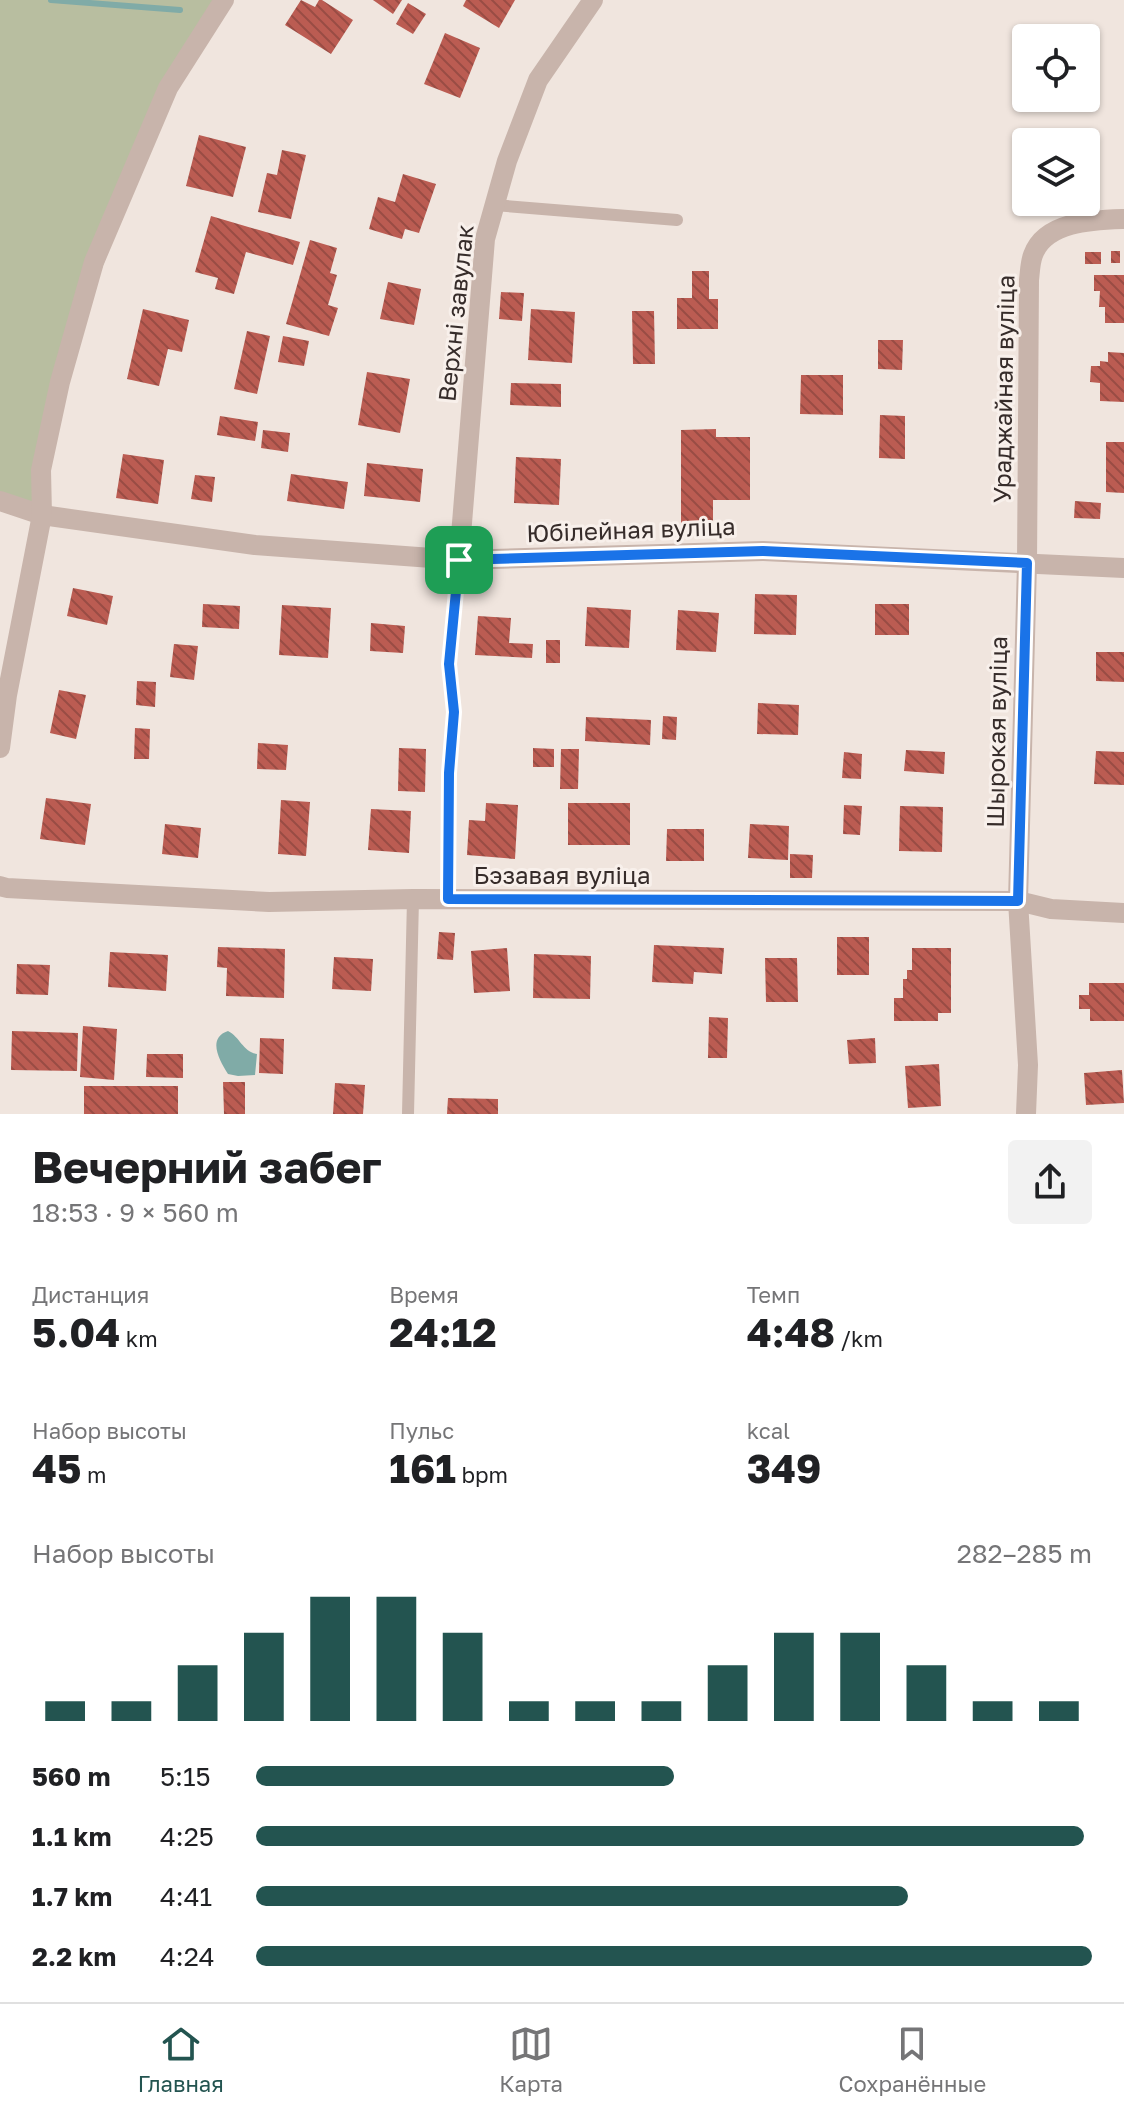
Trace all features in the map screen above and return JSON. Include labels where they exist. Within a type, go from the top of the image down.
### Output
[{"type":"street","points":[[0,748],[7,695],[42,515],[41,470],[60,382],[94,262],[168,88],[224,0]]},
{"type":"street","name":"Верхні завулак","points":[[459,560],[485,239],[507,161],[538,80],[593,0]]},
{"type":"street","name":"Ураджайная вуліца","points":[[1027,563],[1029,280],[1033,253],[1045,237],[1061,228],[1099,220],[1124,219]]},
{"type":"street","name":"Юбілейная вуліца","points":[[0,501],[42,515],[255,545],[459,560],[763,551],[1124,568]]},
{"type":"street","name":"Шырокая вуліца","points":[[1026,1114],[1028,1065],[1018,901],[1027,563]]},
{"type":"street","name":"Бэзавая вуліца","points":[[0,886],[269,902],[413,899],[1018,901],[1051,909],[1124,913]]},
{"type":"lane","points":[[494,205],[677,220]]},
{"type":"lane","points":[[448,899],[449,773],[454,712],[449,664],[459,560]]},
{"type":"lane","points":[[408,1114],[413,899]]},
{"type":"green space","points":[[0,0],[224,0],[168,88],[60,383],[42,515],[0,501]]},
{"type":"water","points":[[228,1031],[248,1050],[257,1054],[255,1075],[228,1074],[216,1044]]},
{"type":"building","points":[[301,0],[315,7],[322,0],[353,20],[331,54],[285,25]]},
{"type":"building","points":[[373,0],[402,0],[393,14]]},
{"type":"building","points":[[466,0],[515,0],[499,28],[463,6]]},
{"type":"building","points":[[408,3],[426,14],[413,34],[396,24]]},
{"type":"building","points":[[445,33],[480,48],[460,98],[424,84]]},
{"type":"building","points":[[199,135],[246,147],[233,197],[186,186]]},
{"type":"building","points":[[282,150],[306,155],[291,219],[258,212],[267,173],[277,175]]},
{"type":"building","points":[[403,174],[436,184],[419,233],[405,229],[402,239],[369,229],[378,197],[395,202]]},
{"type":"building","points":[[211,216],[300,242],[293,265],[246,252],[234,294],[215,289],[218,278],[195,272]]},
{"type":"building","points":[[310,240],[337,248],[330,273],[337,275],[328,305],[338,308],[329,336],[286,324]]},
{"type":"building","points":[[1111,251],[1120,251],[1120,263],[1111,263]]},
{"type":"building","points":[[1085,252],[1101,252],[1101,264],[1085,264]]},
{"type":"building","points":[[692,271],[709,271],[709,299],[718,299],[718,329],[677,329],[677,298],[692,298]]},
{"type":"building","points":[[1094,275],[1124,275],[1124,323],[1105,323],[1105,307],[1099,307],[1100,291],[1094,291]]},
{"type":"building","points":[[388,282],[421,289],[414,325],[380,319]]},
{"type":"building","points":[[501,292],[524,293],[522,321],[499,319]]},
{"type":"building","points":[[143,309],[189,320],[182,352],[168,349],[159,386],[127,379]]},
{"type":"building","points":[[531,309],[575,312],[572,363],[528,360]]},
{"type":"building","points":[[632,311],[654,311],[655,364],[633,364]]},
{"type":"building","points":[[247,331],[270,336],[257,394],[234,389]]},
{"type":"building","points":[[283,336],[309,341],[304,366],[278,362]]},
{"type":"building","points":[[878,340],[903,340],[902,370],[878,369]]},
{"type":"building","points":[[1108,352],[1124,353],[1124,402],[1100,401],[1100,383],[1090,382],[1091,366],[1100,366],[1100,361],[1108,362]]},
{"type":"building","points":[[367,372],[410,379],[400,433],[358,425]]},
{"type":"building","points":[[801,375],[843,375],[843,415],[800,414]]},
{"type":"building","points":[[511,383],[561,384],[561,407],[510,405]]},
{"type":"building","points":[[880,415],[905,416],[905,459],[879,458]]},
{"type":"building","points":[[220,416],[258,422],[255,441],[217,435]]},
{"type":"building","points":[[716,429],[716,437],[750,437],[750,500],[713,500],[713,534],[681,534],[681,430]]},
{"type":"building","points":[[263,430],[290,433],[288,452],[261,448]]},
{"type":"building","points":[[1106,442],[1124,442],[1124,493],[1106,492]]},
{"type":"building","points":[[123,454],[164,460],[158,504],[116,498]]},
{"type":"building","points":[[516,457],[561,459],[559,505],[514,503]]},
{"type":"building","points":[[367,463],[423,469],[420,502],[364,496]]},
{"type":"building","points":[[291,474],[348,482],[344,509],[287,501]]},
{"type":"building","points":[[195,475],[215,477],[212,502],[191,499]]},
{"type":"building","points":[[1075,501],[1101,503],[1100,519],[1074,518]]},
{"type":"building","points":[[73,588],[113,596],[107,625],[67,616]]},
{"type":"building","points":[[755,594],[797,595],[796,635],[754,634]]},
{"type":"building","points":[[203,604],[240,606],[239,629],[202,627]]},
{"type":"building","points":[[875,604],[909,604],[909,635],[875,635]]},
{"type":"building","points":[[282,605],[331,608],[328,658],[279,655]]},
{"type":"building","points":[[587,607],[631,610],[629,648],[585,646]]},
{"type":"building","points":[[678,610],[719,613],[716,652],[676,650]]},
{"type":"building","points":[[478,616],[511,618],[509,643],[533,644],[532,658],[475,655]]},
{"type":"building","points":[[371,623],[405,626],[403,653],[370,651]]},
{"type":"building","points":[[546,640],[560,640],[560,663],[546,663]]},
{"type":"building","points":[[174,644],[198,646],[194,680],[170,677]]},
{"type":"building","points":[[1096,652],[1124,652],[1124,682],[1096,681]]},
{"type":"building","points":[[137,681],[156,682],[155,707],[136,705]]},
{"type":"building","points":[[59,690],[86,695],[76,739],[50,733]]},
{"type":"building","points":[[758,703],[799,705],[798,735],[757,734]]},
{"type":"building","points":[[663,716],[677,717],[676,740],[662,739]]},
{"type":"building","points":[[586,717],[651,720],[650,745],[585,741]]},
{"type":"building","points":[[135,728],[150,729],[149,759],[134,759]]},
{"type":"building","points":[[258,743],[288,745],[286,770],[257,769]]},
{"type":"building","points":[[399,748],[426,749],[425,792],[398,791]]},
{"type":"building","points":[[533,748],[554,749],[554,767],[533,767]]},
{"type":"building","points":[[561,749],[579,749],[578,789],[560,789]]},
{"type":"building","points":[[906,750],[945,752],[944,774],[904,771]]},
{"type":"building","points":[[1096,751],[1124,752],[1124,785],[1094,784]]},
{"type":"building","points":[[844,752],[862,754],[861,779],[842,778]]},
{"type":"building","points":[[46,798],[91,804],[85,845],[40,839]]},
{"type":"building","points":[[281,800],[310,802],[306,856],[278,854]]},
{"type":"building","points":[[486,803],[518,805],[515,859],[467,855],[469,820],[485,821]]},
{"type":"building","points":[[568,803],[630,803],[630,845],[568,845]]},
{"type":"building","points":[[844,805],[862,806],[860,835],[843,834]]},
{"type":"building","points":[[900,806],[943,807],[942,852],[899,851]]},
{"type":"building","points":[[371,809],[411,811],[409,853],[368,850]]},
{"type":"building","points":[[165,824],[201,828],[198,858],[162,854]]},
{"type":"building","points":[[750,824],[789,826],[788,860],[748,858]]},
{"type":"building","points":[[667,829],[704,829],[704,861],[666,861]]},
{"type":"building","points":[[790,854],[813,855],[812,878],[790,878]]},
{"type":"building","points":[[439,932],[455,933],[453,960],[437,959]]},
{"type":"building","points":[[837,937],[869,937],[869,975],[837,975]]},
{"type":"building","points":[[654,945],[724,948],[722,974],[694,972],[693,984],[652,982]]},
{"type":"building","points":[[218,947],[285,949],[284,998],[226,996],[227,968],[217,967]]},
{"type":"building","points":[[507,948],[510,991],[474,993],[471,951]]},
{"type":"building","points":[[912,948],[951,948],[951,1013],[938,1013],[938,1021],[894,1021],[894,998],[903,998],[903,979],[907,979],[907,970],[912,970]]},
{"type":"building","points":[[110,952],[168,955],[166,991],[108,987]]},
{"type":"building","points":[[534,954],[591,956],[590,999],[533,998]]},
{"type":"building","points":[[334,957],[373,959],[371,991],[332,989]]},
{"type":"building","points":[[765,958],[797,958],[798,1002],[766,1002]]},
{"type":"building","points":[[17,964],[50,965],[48,995],[16,994]]},
{"type":"building","points":[[1089,983],[1124,983],[1124,1021],[1090,1021],[1090,1009],[1079,1009],[1079,995],[1089,995]]},
{"type":"building","points":[[709,1017],[728,1018],[727,1058],[708,1058]]},
{"type":"building","points":[[83,1026],[117,1029],[114,1080],[80,1077]]},
{"type":"building","points":[[12,1031],[78,1033],[77,1071],[11,1070]]},
{"type":"building","points":[[260,1038],[284,1039],[283,1074],[259,1073]]},
{"type":"building","points":[[875,1038],[876,1063],[849,1064],[847,1040]]},
{"type":"building","points":[[147,1054],[183,1054],[183,1078],[146,1077]]},
{"type":"building","points":[[939,1064],[941,1106],[908,1108],[905,1066]]},
{"type":"building","points":[[1122,1070],[1124,1103],[1086,1105],[1084,1073]]},
{"type":"building","points":[[223,1082],[245,1082],[245,1114],[224,1114]]},
{"type":"building","points":[[335,1083],[365,1085],[363,1114],[333,1114]]},
{"type":"building","points":[[84,1086],[178,1086],[178,1114],[84,1114]]},
{"type":"building","points":[[448,1098],[498,1099],[498,1114],[447,1114]]},
{"type":"waterway","points":[[51,0],[180,10]]},
{"type":"route","points":[[763,551],[1027,563],[1018,901],[448,899],[449,773],[454,712],[449,664],[459,560],[763,551]]}]
